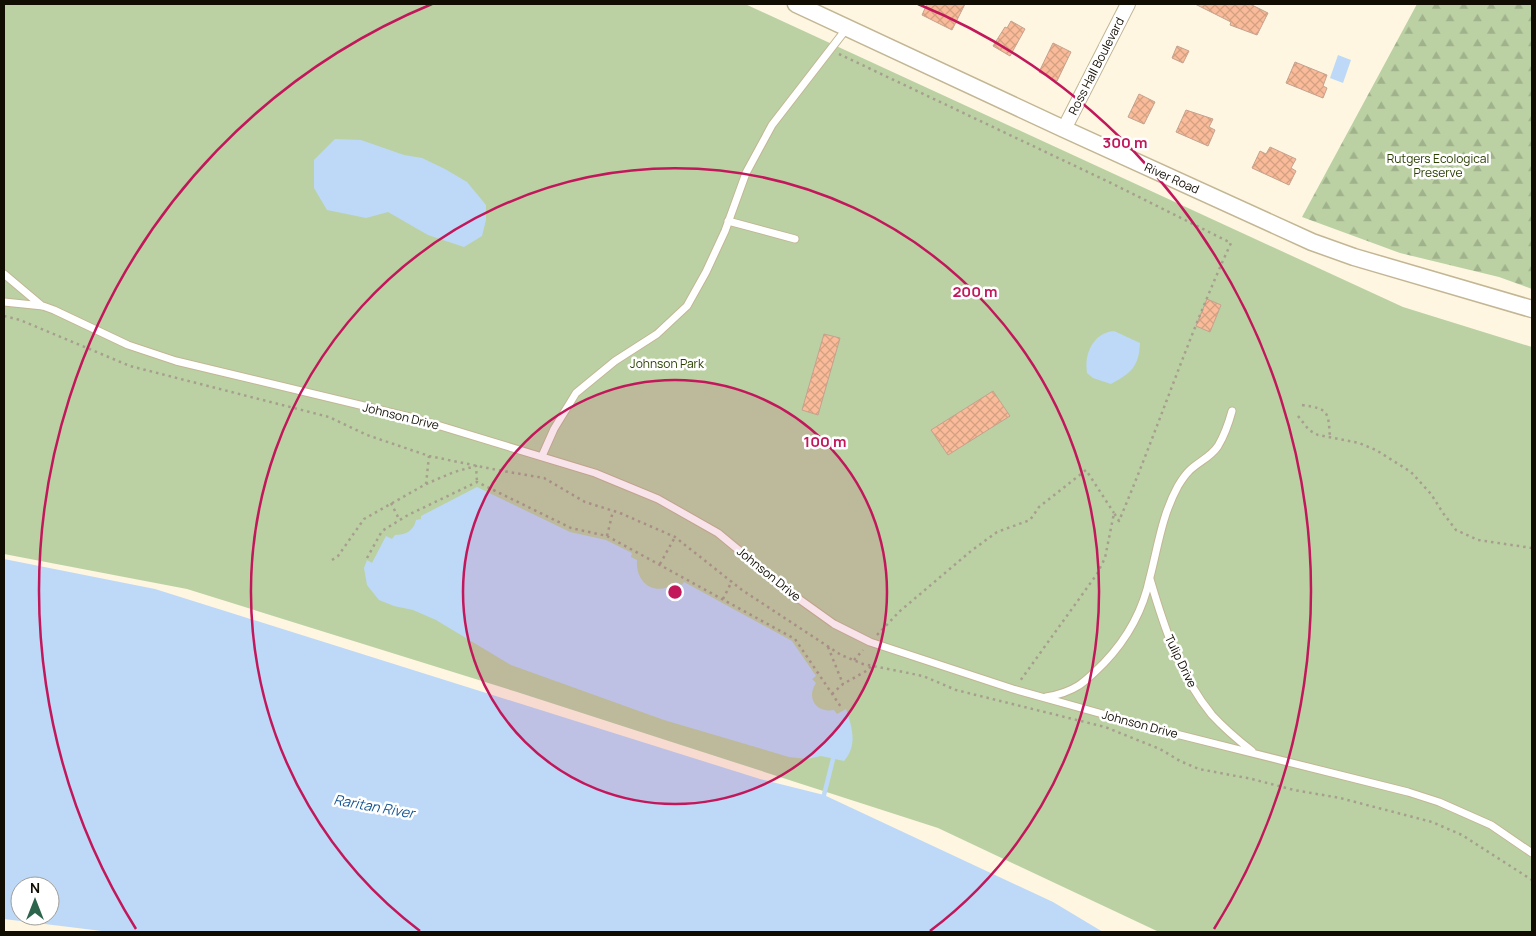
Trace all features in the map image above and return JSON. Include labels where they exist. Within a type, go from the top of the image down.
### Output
[{"type":"street","name":"River Road","points":[[796,4],[1312,242],[1354,258],[1532,309]]},
{"type":"street","name":"Ross Hall Boulevard","points":[[1064,129],[1128,4]]},
{"type":"lane","points":[[542,456],[554,429],[576,393],[615,361],[657,334],[687,306],[706,272],[746,174],[772,125],[847,28]]},
{"type":"lane","points":[[728,222],[795,239]]},
{"type":"lane","points":[[4,274],[43,306]]},
{"type":"lane","name":"Johnson Drive","points":[[4,302],[43,306],[128,345],[176,361],[414,418],[596,473],[658,499],[718,532],[792,594],[834,624],[870,642],[1013,689],[1160,730],[1399,789],[1439,802],[1491,825],[1532,853]]},
{"type":"lane","name":"Tulip Drive","points":[[1043,697],[1072,690],[1093,674],[1119,647],[1130,631],[1138,615],[1150,579],[1156,544],[1164,516],[1188,471],[1217,447],[1232,410]]},
{"type":"lane","name":"Tulip Drive","points":[[1150,579],[1161,619],[1176,656],[1191,685],[1213,715],[1235,738],[1254,753]]},
{"type":"path","points":[[830,50],[1094,175],[1232,243],[1200,311],[1147,456],[1119,521],[1086,470],[1039,507],[1030,520],[997,532],[970,551],[900,611],[876,636]]},
{"type":"path","points":[[4,316],[20,320],[130,366],[329,417],[367,435],[429,456],[544,478],[585,502],[614,511],[674,537],[742,590],[827,646],[854,660],[871,666],[924,676],[956,690],[1106,727],[1160,749],[1180,761],[1199,769],[1340,798],[1432,822],[1462,835],[1532,880]]},
{"type":"path","points":[[1302,405],[1319,408],[1325,412],[1328,416],[1330,438]]},
{"type":"path","points":[[1298,416],[1309,430],[1318,435],[1359,443],[1376,450],[1411,472],[1432,494],[1456,530],[1478,540],[1532,548]]},
{"type":"path","points":[[426,484],[429,456]]},
{"type":"path","points":[[476,466],[477,482]]},
{"type":"path","points":[[332,560],[338,556],[364,519],[426,484],[476,466]]},
{"type":"path","points":[[367,558],[382,531],[400,520],[477,482]]},
{"type":"path","points":[[477,482],[571,528],[607,536],[795,639],[841,708]]},
{"type":"path","points":[[391,503],[400,520]]},
{"type":"path","points":[[607,536],[614,511]]},
{"type":"path","points":[[1003,701],[1097,574],[1105,558],[1114,513]]},
{"type":"path","points":[[660,564],[674,537]]},
{"type":"path","points":[[723,599],[732,582]]},
{"type":"path","points":[[827,646],[843,684]]},
{"type":"path","points":[[854,660],[864,649]]},
{"type":"path","points":[[832,694],[843,684],[868,670],[871,666]]},
{"type":"green space","name":"Johnson Park","points":[[4,4],[745,4],[1403,307],[1532,347],[1532,932],[1159,932],[938,828],[517,692],[187,589],[4,554]]},
{"type":"green space","name":"Rutgers Ecological Preserve","points":[[1417,4],[1532,4],[1532,289],[1499,277],[1400,253],[1302,217]]},
{"type":"water","points":[[1338,55],[1351,60],[1343,83],[1330,78]]},
{"type":"water","points":[[335,139],[361,140],[404,155],[422,158],[467,182],[486,205],[486,220],[482,236],[464,247],[428,235],[388,212],[366,218],[327,210],[314,188],[314,160]]},
{"type":"water","points":[[1114,331],[1140,343],[1136,364],[1129,373],[1111,384],[1093,378],[1087,373],[1086,366],[1089,352],[1095,340]]},
{"type":"water","points":[[477,487],[570,532],[606,540],[632,553],[631,557],[637,560],[637,568],[643,582],[649,586],[662,589],[676,582],[682,585],[684,582],[792,641],[816,676],[812,679],[816,683],[812,694],[814,703],[822,709],[834,710],[837,714],[846,709],[852,729],[852,742],[851,749],[844,761],[821,756],[807,759],[789,757],[664,720],[511,665],[436,620],[413,610],[394,606],[379,600],[367,585],[364,568],[367,560],[372,563],[386,536],[392,539],[395,535],[408,532],[416,520],[421,519],[421,516]]},
{"type":"water","name":"Raritan River","points":[[4,559],[155,589],[760,779],[824,795],[1053,902],[1103,932],[110,932],[60,926],[60,876],[10,876],[10,920],[4,919]]},
{"type":"building","points":[[927,4],[965,4],[952,30],[922,15]]},
{"type":"building","points":[[1195,4],[1250,4],[1268,13],[1257,35],[1230,25],[1231,22]]},
{"type":"building","points":[[1011,21],[1025,29],[1010,56],[993,46]]},
{"type":"building","points":[[1053,43],[1071,52],[1057,81],[1039,72]]},
{"type":"building","points":[[1177,46],[1189,51],[1183,63],[1172,58]]},
{"type":"building","points":[[1295,62],[1327,75],[1323,86],[1327,88],[1323,98],[1286,83]]},
{"type":"building","points":[[1139,94],[1155,102],[1144,124],[1128,117]]},
{"type":"building","points":[[1186,110],[1213,119],[1209,127],[1215,130],[1208,146],[1176,132]]},
{"type":"building","points":[[1270,147],[1296,159],[1291,168],[1296,171],[1289,185],[1252,168],[1260,151],[1266,154]]},
{"type":"building","points":[[1207,299],[1221,305],[1210,332],[1196,326]]},
{"type":"building","points":[[824,334],[840,338],[818,415],[802,410]]},
{"type":"building","points":[[993,391],[1010,416],[948,455],[931,430]]},
{"type":"waterway","points":[[824,795],[833,759]]}]
